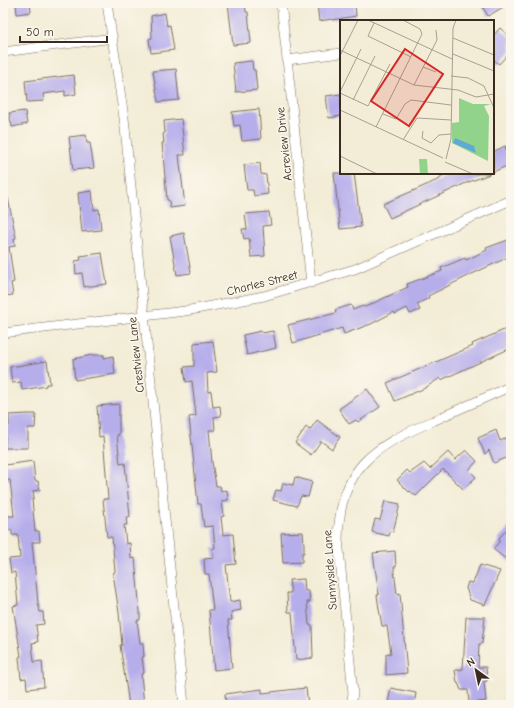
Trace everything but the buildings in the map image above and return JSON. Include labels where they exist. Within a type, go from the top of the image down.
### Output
[{"type":"street","name":"Crestview Lane","points":[[107,3],[124,118],[184,705]]},
{"type":"street","name":"Acreview Drive","points":[[281,3],[311,283]]},
{"type":"street","points":[[3,52],[113,38]]},
{"type":"street","points":[[287,60],[340,53]]},
{"type":"street","name":"Charles Street","points":[[3,333],[225,305],[311,283],[355,269],[511,200]]},
{"type":"street","name":"Sunnyside Lane","points":[[351,705],[353,693],[338,539],[338,520],[348,487],[366,461],[390,441],[511,386]]}]
